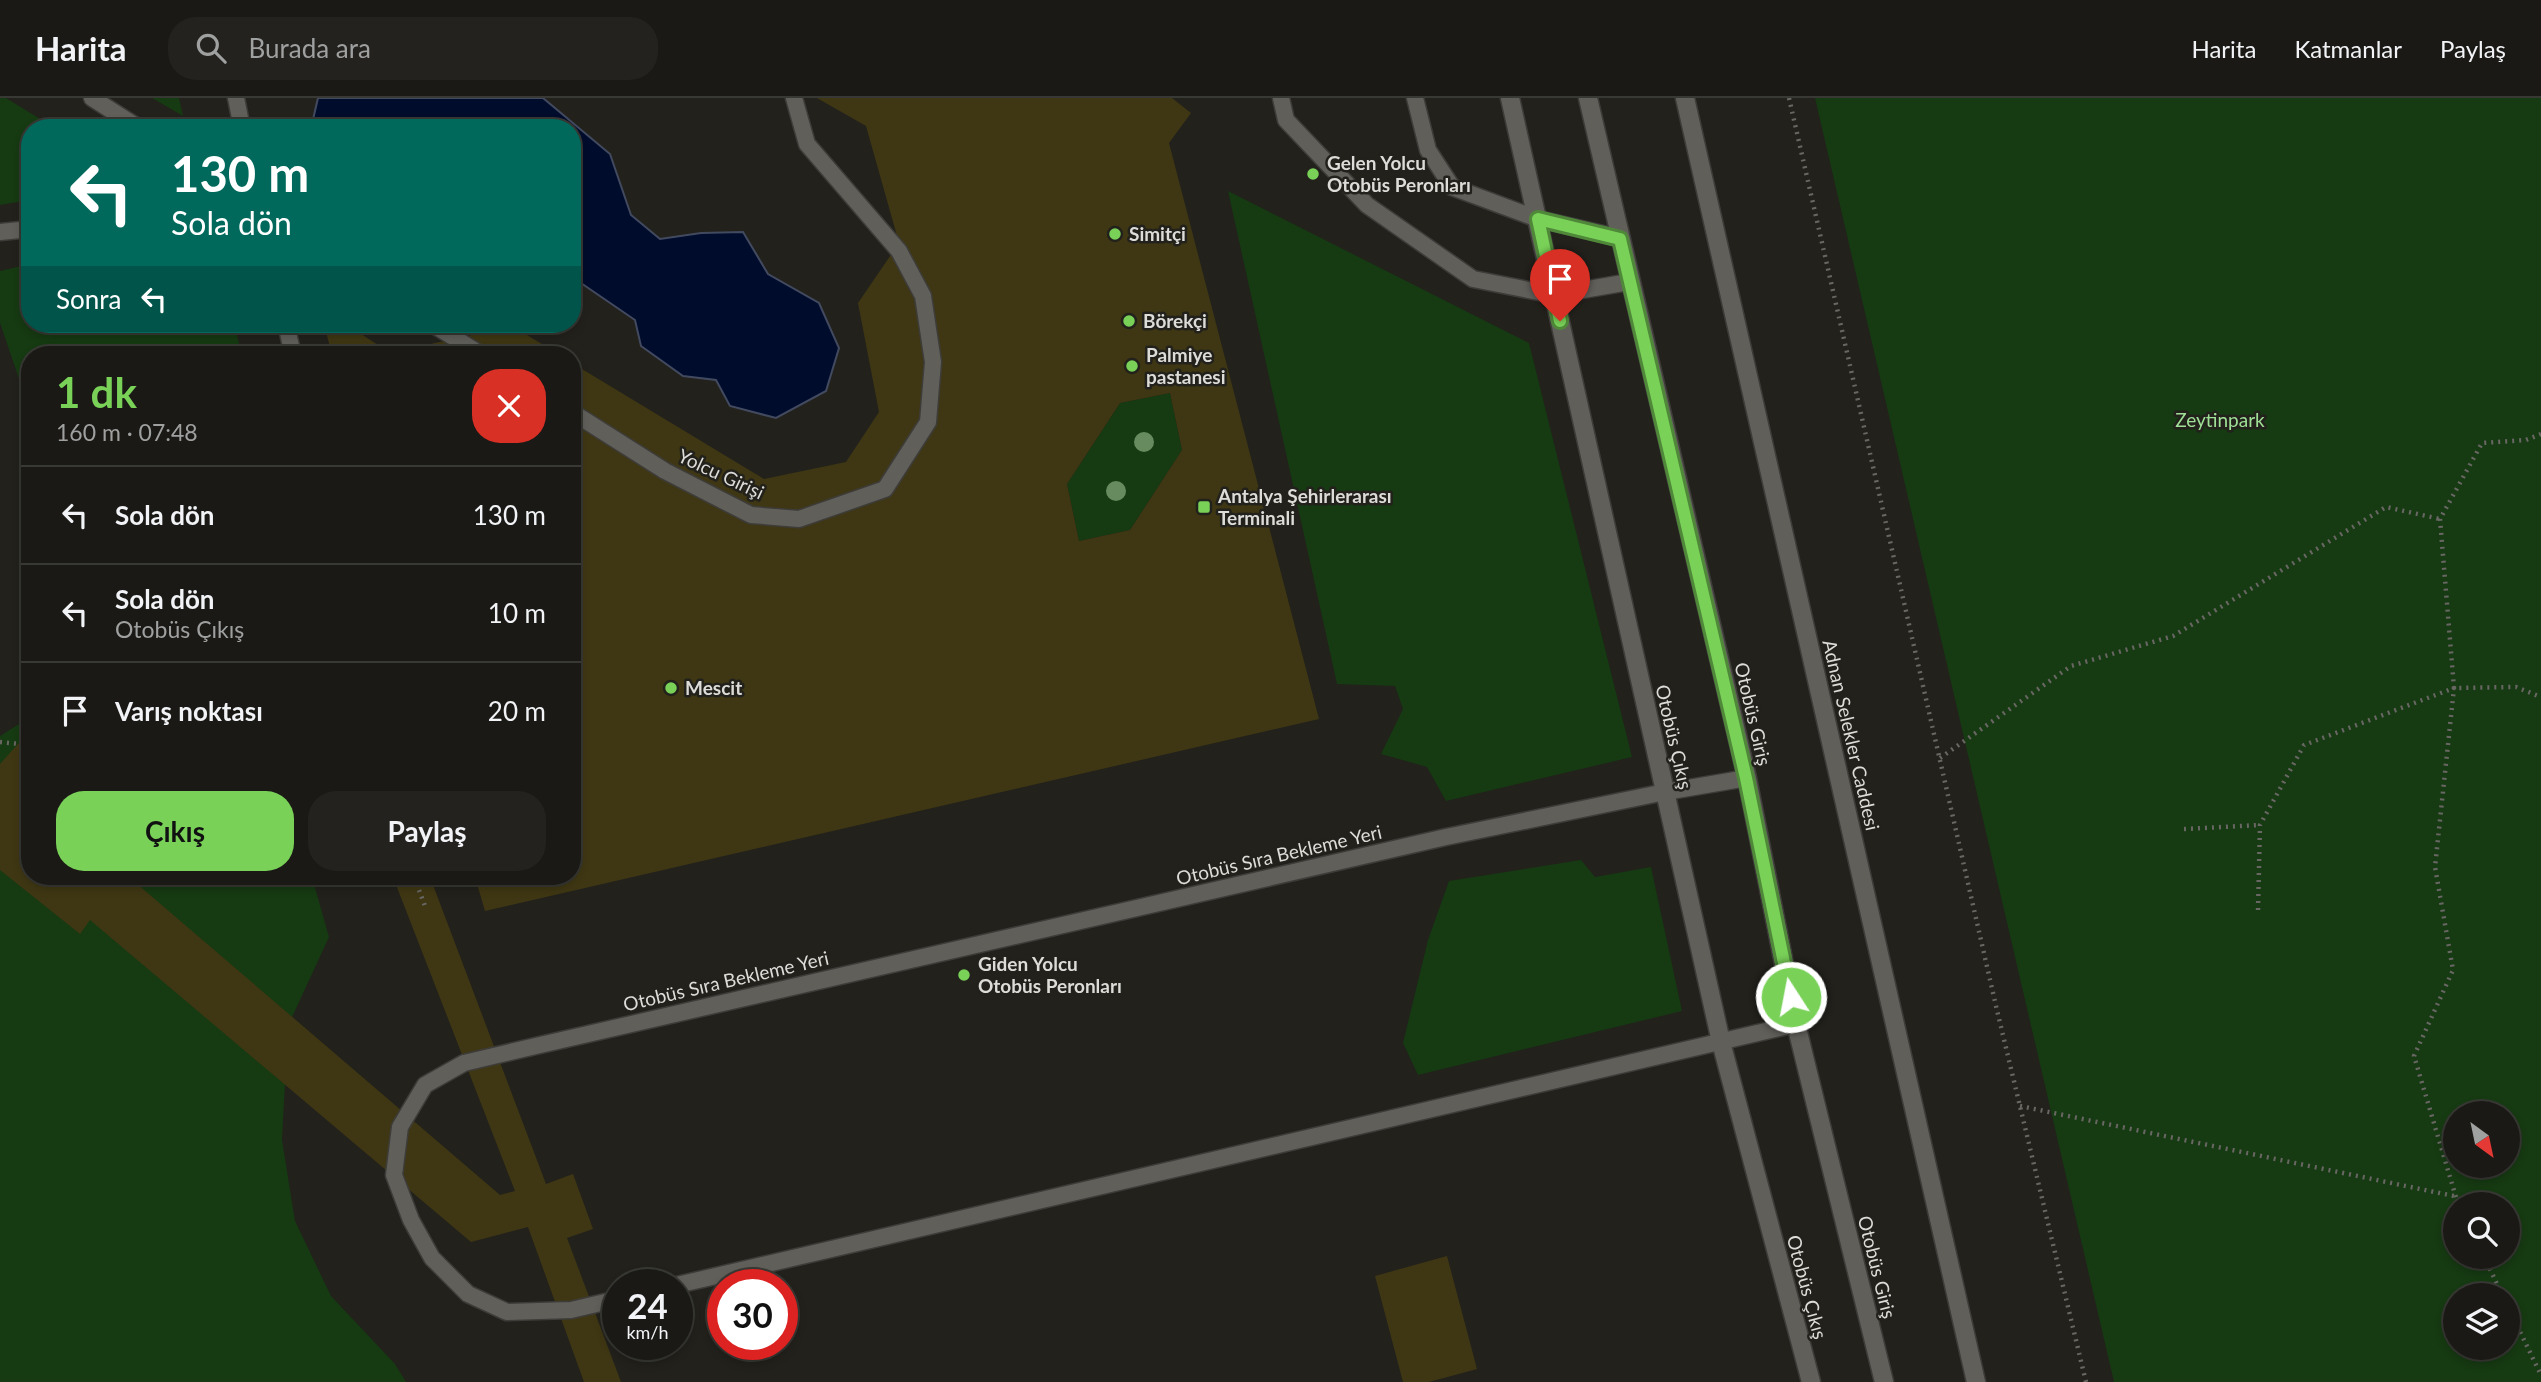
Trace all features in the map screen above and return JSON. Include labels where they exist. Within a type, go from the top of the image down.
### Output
[{"type":"street","name":"Otobüs Çıkış","points":[[1510,98],[1721,1042],[1811,1382]]},
{"type":"street","name":"Otobüs Giriş","points":[[1588,98],[1746,778],[1796,1024],[1884,1382]]},
{"type":"street","name":"Adnan Selekler Caddesi","points":[[1685,98],[1976,1382]]},
{"type":"lane","points":[[92,98],[125,119]]},
{"type":"lane","points":[[236,98],[240,119]]},
{"type":"lane","name":"Yolcu Girişi","points":[[581,418],[665,471],[751,515],[799,519],[885,489],[928,422],[933,362],[923,296],[899,251],[807,144],[794,98]]},
{"type":"lane","points":[[1281,98],[1286,120],[1367,205],[1473,278],[1554,295],[1629,282]]},
{"type":"lane","points":[[1415,98],[1428,150],[1451,187],[1538,219],[1620,239]]},
{"type":"lane","points":[[0,232],[21,230]]},
{"type":"lane","points":[[447,333],[467,346]]},
{"type":"lane","name":"Otobüs Sıra Bekleme Yeri","points":[[602,1303],[571,1310],[507,1312],[468,1294],[432,1258],[411,1220],[394,1175],[400,1127],[425,1085],[464,1063],[527,1048],[1426,843],[1665,792],[1746,778]]},
{"type":"lane","points":[[693,1281],[1796,1024]]},
{"type":"path","points":[[1789,98],[2020,1106],[2086,1382]]},
{"type":"path","points":[[2454,1192],[2414,1056],[2454,970],[2435,867],[2454,688],[2440,519],[2482,443],[2526,440],[2541,433]]},
{"type":"path","points":[[1940,758],[2071,666],[2174,636],[2386,507],[2440,519]]},
{"type":"path","points":[[2258,910],[2260,825],[2304,745],[2454,688],[2516,687],[2541,697]]},
{"type":"path","points":[[0,741],[21,744]]},
{"type":"path","points":[[2184,829],[2260,825]]},
{"type":"path","points":[[417,885],[425,906]]},
{"type":"path","points":[[2020,1106],[2443,1194]]},
{"type":"path","points":[[2520,1332],[2541,1375]]},
{"type":"green space","points":[[0,98],[6,98],[40,119],[21,119],[21,202],[0,205]]},
{"type":"green space","points":[[152,98],[179,98],[183,116]]},
{"type":"green space","name":"Zeytinpark","points":[[1815,98],[2541,98],[2541,1382],[2114,1382]]},
{"type":"green space","points":[[1228,191],[1529,343],[1632,757],[1446,801],[1427,767],[1381,754],[1403,709],[1395,686],[1337,684]]},
{"type":"green space","points":[[21,266],[21,333],[236,333],[240,346],[21,346],[21,385],[0,323],[0,271]]},
{"type":"green space","points":[[1170,393],[1182,450],[1130,530],[1079,541],[1067,484],[1120,403]]},
{"type":"green space","points":[[21,723],[21,885],[314,885],[329,937],[288,1026],[282,1140],[295,1221],[331,1296],[395,1364],[406,1382],[0,1382],[0,736]]},
{"type":"green space","points":[[1581,860],[1595,877],[1651,867],[1682,1011],[1418,1075],[1403,1043],[1428,940],[1449,881]]},
{"type":"water","points":[[318,98],[543,98],[568,119],[313,119]]},
{"type":"water","points":[[581,130],[610,154],[631,215],[660,239],[701,233],[743,232],[768,274],[819,303],[839,348],[826,391],[776,418],[730,406],[716,380],[683,376],[641,346],[635,320],[581,283]]},
{"type":"building","name":"Antalya Şehirlerarası Terminali","points":[[817,98],[1172,98],[1191,113],[1169,143],[1319,719],[485,911],[477,885],[581,885],[581,368],[764,479],[846,462],[879,412],[858,303],[899,243],[866,126]],"holes":[[[1170,393],[1182,450],[1130,530],[1079,541],[1067,484],[1120,403]]]},
{"type":"building","points":[[326,333],[360,333],[379,346],[330,346]]},
{"type":"building","points":[[480,333],[524,333],[545,346],[422,346]]},
{"type":"building","points":[[21,740],[21,885],[138,885],[500,1195],[515,1191],[396,885],[433,885],[546,1184],[573,1174],[593,1229],[567,1238],[602,1331],[602,1360],[613,1360],[621,1382],[584,1382],[528,1227],[471,1242],[90,920],[80,934],[0,870],[0,764]]},
{"type":"building","points":[[1447,1256],[1477,1369],[1429,1382],[1403,1382],[1375,1276]]},
{"type":"place","name":"Gelen Yolcu Otobüs Peronları","points":[[1313,174]]},
{"type":"place","name":"Simitçi","points":[[1115,234]]},
{"type":"place","name":"Börekçi","points":[[1129,321]]},
{"type":"place","name":"Palmiye pastanesi","points":[[1132,366]]},
{"type":"place","name":"Antalya Şehirlerarası Terminali","points":[[1204,507]]},
{"type":"place","name":"Mescit","points":[[671,688]]},
{"type":"place","name":"Giden Yolcu Otobüs Peronları","points":[[964,975]]},
{"type":"route","points":[[1560,321],[1538,219],[1620,239],[1746,778],[1791,997]]}]
